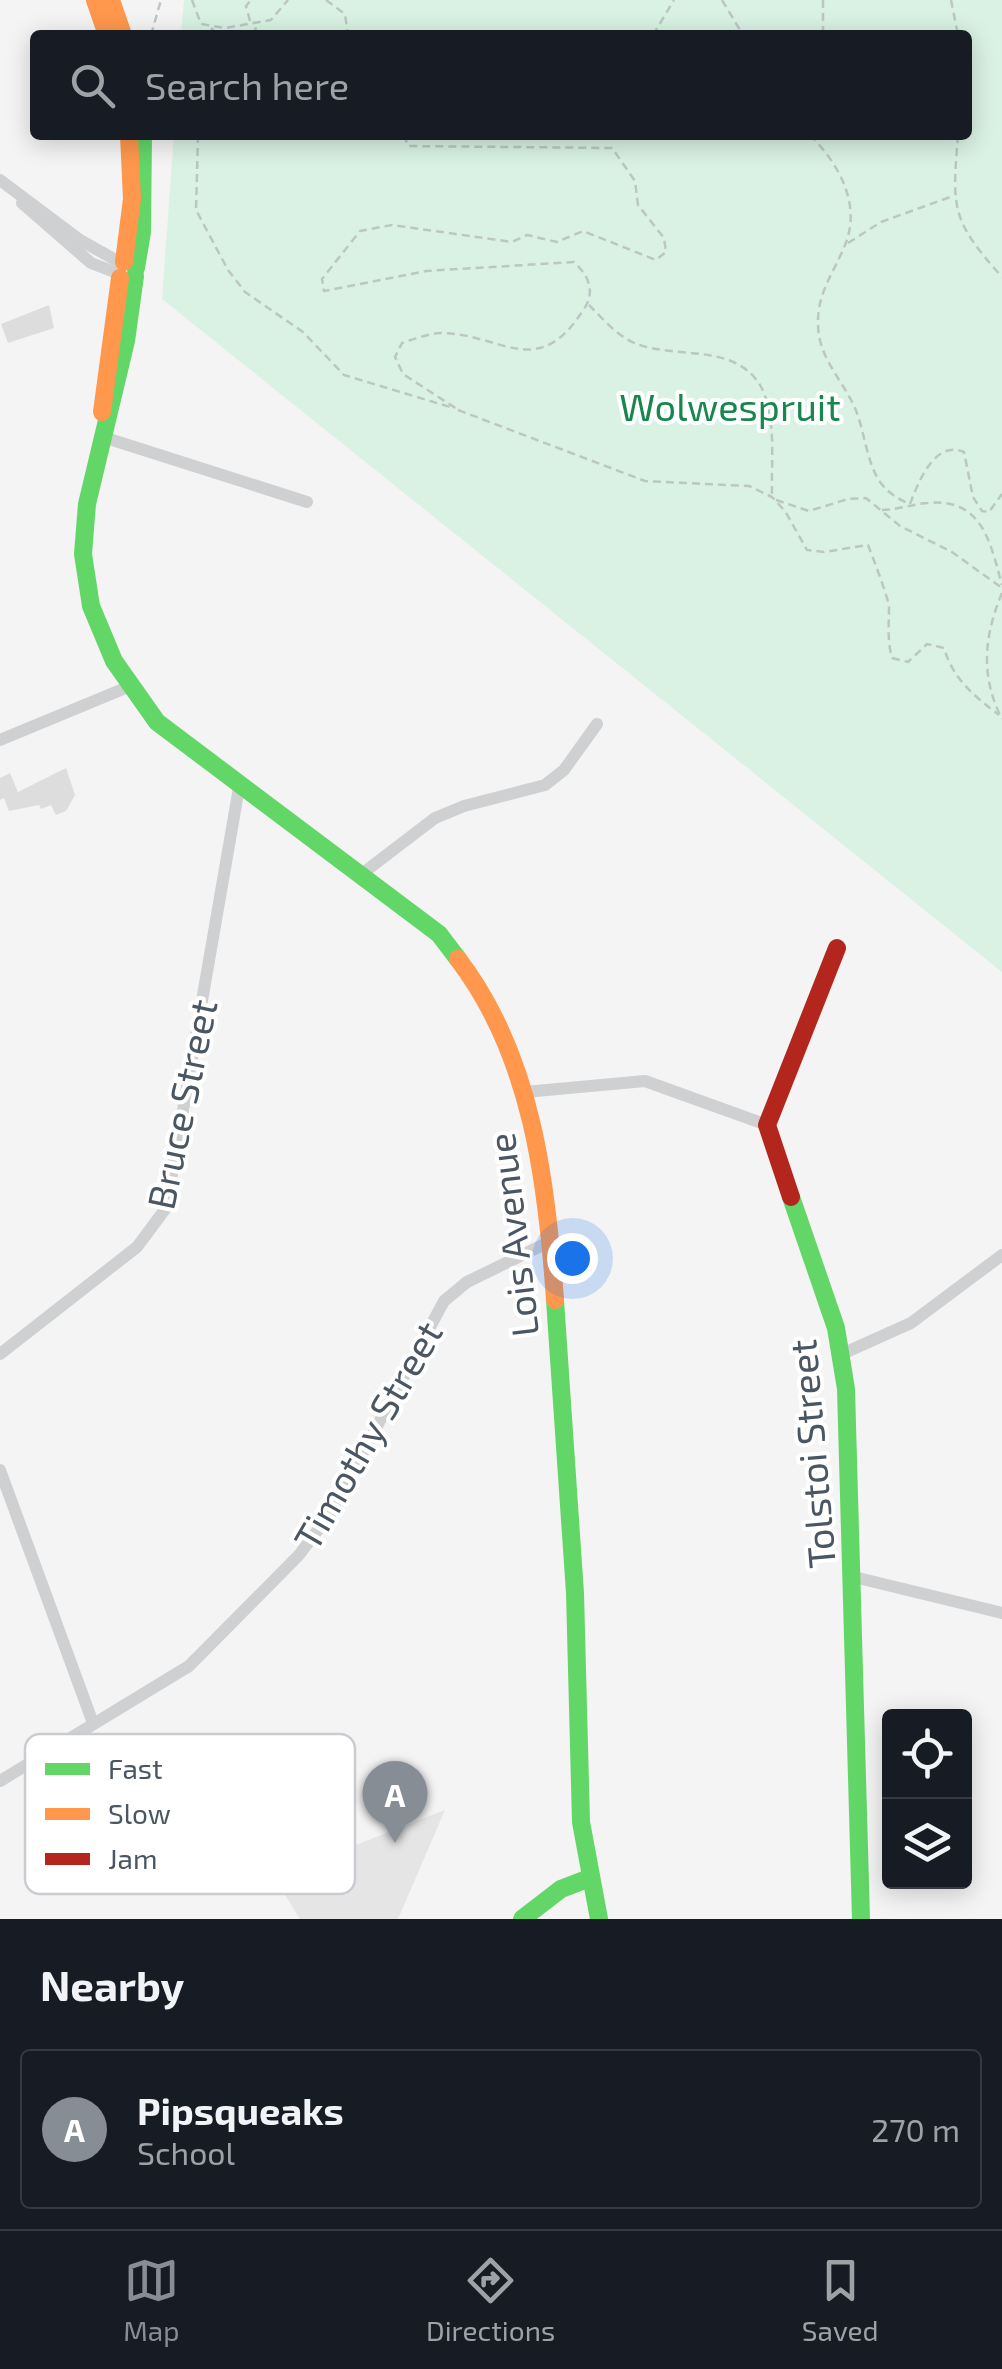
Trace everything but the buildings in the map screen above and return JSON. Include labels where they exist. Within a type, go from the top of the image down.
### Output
[{"type":"street","points":[[95,0],[105,30]]},
{"type":"street","points":[[111,0],[120,30]]},
{"type":"street","name":"Lois Avenue","points":[[125,270],[132,199],[129,140]]},
{"type":"street","name":"Lois Avenue","points":[[144,140],[146,178],[104,386],[103,432],[82,523],[81,560],[101,639],[128,688],[157,722],[363,873],[456,952],[525,1092],[544,1170],[576,1603],[580,1816],[586,1879],[599,1919]]},
{"type":"street","points":[[6,184],[33,214],[91,262],[125,270]]},
{"type":"street","points":[[103,432],[307,502]]},
{"type":"street","points":[[0,740],[128,688]]},
{"type":"street","points":[[363,873],[435,818],[464,806],[545,785],[564,770],[597,724]]},
{"type":"street","name":"Bruce Street","points":[[0,1354],[137,1247],[166,1208],[240,782]]},
{"type":"street","points":[[525,1092],[645,1081],[767,1125],[837,948]]},
{"type":"street","name":"Tolstoi Street","points":[[767,1125],[842,1354],[854,1577],[861,1919]]},
{"type":"street","name":"Timothy Street","points":[[76,1734],[203,1654],[299,1555],[330,1514],[444,1301],[468,1282],[549,1242]]},
{"type":"street","points":[[842,1354],[911,1324],[1002,1256]]},
{"type":"street","points":[[0,1470],[92,1724]]},
{"type":"street","points":[[854,1577],[1002,1612]]},
{"type":"street","name":"Timothy Street","points":[[0,1781],[25,1766]]},
{"type":"street","points":[[522,1919],[561,1889],[586,1879]]},
{"type":"path","points":[[152,30],[161,0]]},
{"type":"path","points":[[192,0],[201,24],[213,30]]},
{"type":"path","points":[[250,21],[246,6],[251,0]]},
{"type":"path","points":[[210,27],[273,18],[288,0]]},
{"type":"path","points":[[326,0],[344,14],[347,30]]},
{"type":"path","points":[[656,30],[674,0]]},
{"type":"path","points":[[722,0],[740,30]]},
{"type":"path","points":[[823,0],[823,30]]},
{"type":"path","points":[[950,0],[957,30]]},
{"type":"path","points":[[255,30],[256,22]]},
{"type":"path","points":[[201,140],[196,210],[228,270],[246,292],[304,332],[344,375],[457,410],[645,480],[748,486],[790,508],[808,511],[866,498],[900,526],[952,552],[1002,589]]},
{"type":"path","points":[[406,140],[408,146],[612,148],[635,181],[638,206],[664,238],[666,252],[656,260],[583,231],[557,242],[527,235],[512,242],[375,226],[360,231],[322,279],[324,291],[426,272],[574,262],[585,272],[590,290],[588,304],[566,336],[537,350],[516,351],[442,333],[402,343],[395,358],[404,374],[457,410]]},
{"type":"path","points":[[815,140],[841,168],[851,210],[846,244],[824,281],[818,322],[822,352],[854,407],[875,474],[897,499],[910,504]]},
{"type":"path","points":[[958,140],[953,196],[962,227],[1002,277]]},
{"type":"path","points":[[846,244],[880,222],[953,196]]},
{"type":"path","points":[[588,304],[632,342],[652,349],[724,357],[759,384],[768,410],[772,497],[808,550],[824,552],[868,545],[878,567],[879,588],[889,601],[892,658],[908,662],[927,644],[944,648],[950,667],[970,693],[1001,717]]},
{"type":"path","points":[[910,504],[936,458],[948,449],[958,448],[964,452],[973,497],[982,512]]},
{"type":"path","points":[[982,512],[989,512],[1002,494]]},
{"type":"path","points":[[882,510],[954,502],[968,508],[977,522],[1002,589],[984,646],[1001,717]]},
{"type":"path","points":[[977,522],[982,512]]},
{"type":"shaded area","points":[[445,1810],[398,1919],[300,1919],[285,1894],[355,1894],[355,1845]]},
{"type":"green space","name":"Wolwespruit","points":[[184,0],[1002,0],[1002,972],[162,299],[174,140],[972,140],[972,30],[181,30]]},
{"type":"traffic: fast","points":[[136,268],[142,232],[143,140]]},
{"type":"traffic: fast","points":[[135,276],[126,341],[87,504],[83,554],[91,606],[114,661],[157,722],[439,934],[458,959]]},
{"type":"traffic: fast","points":[[791,1197],[836,1328],[846,1389],[861,1919]]},
{"type":"traffic: fast","points":[[555,1300],[575,1593],[581,1822],[599,1919]]},
{"type":"traffic: fast","points":[[522,1919],[561,1889],[587,1879]]},
{"type":"traffic: slow","points":[[95,0],[105,30]]},
{"type":"traffic: slow","points":[[111,0],[121,30]]},
{"type":"traffic: slow","points":[[124,262],[132,199],[129,140]]},
{"type":"traffic: slow","points":[[102,412],[120,278]]},
{"type":"traffic: slow","points":[[458,959],[483,997],[519,1079],[540,1166],[555,1300]]},
{"type":"traffic: jam","points":[[791,1197],[767,1125],[837,948]]},
{"type":"place","name":"Pipsqueaks","points":[[395,1843]]}]
